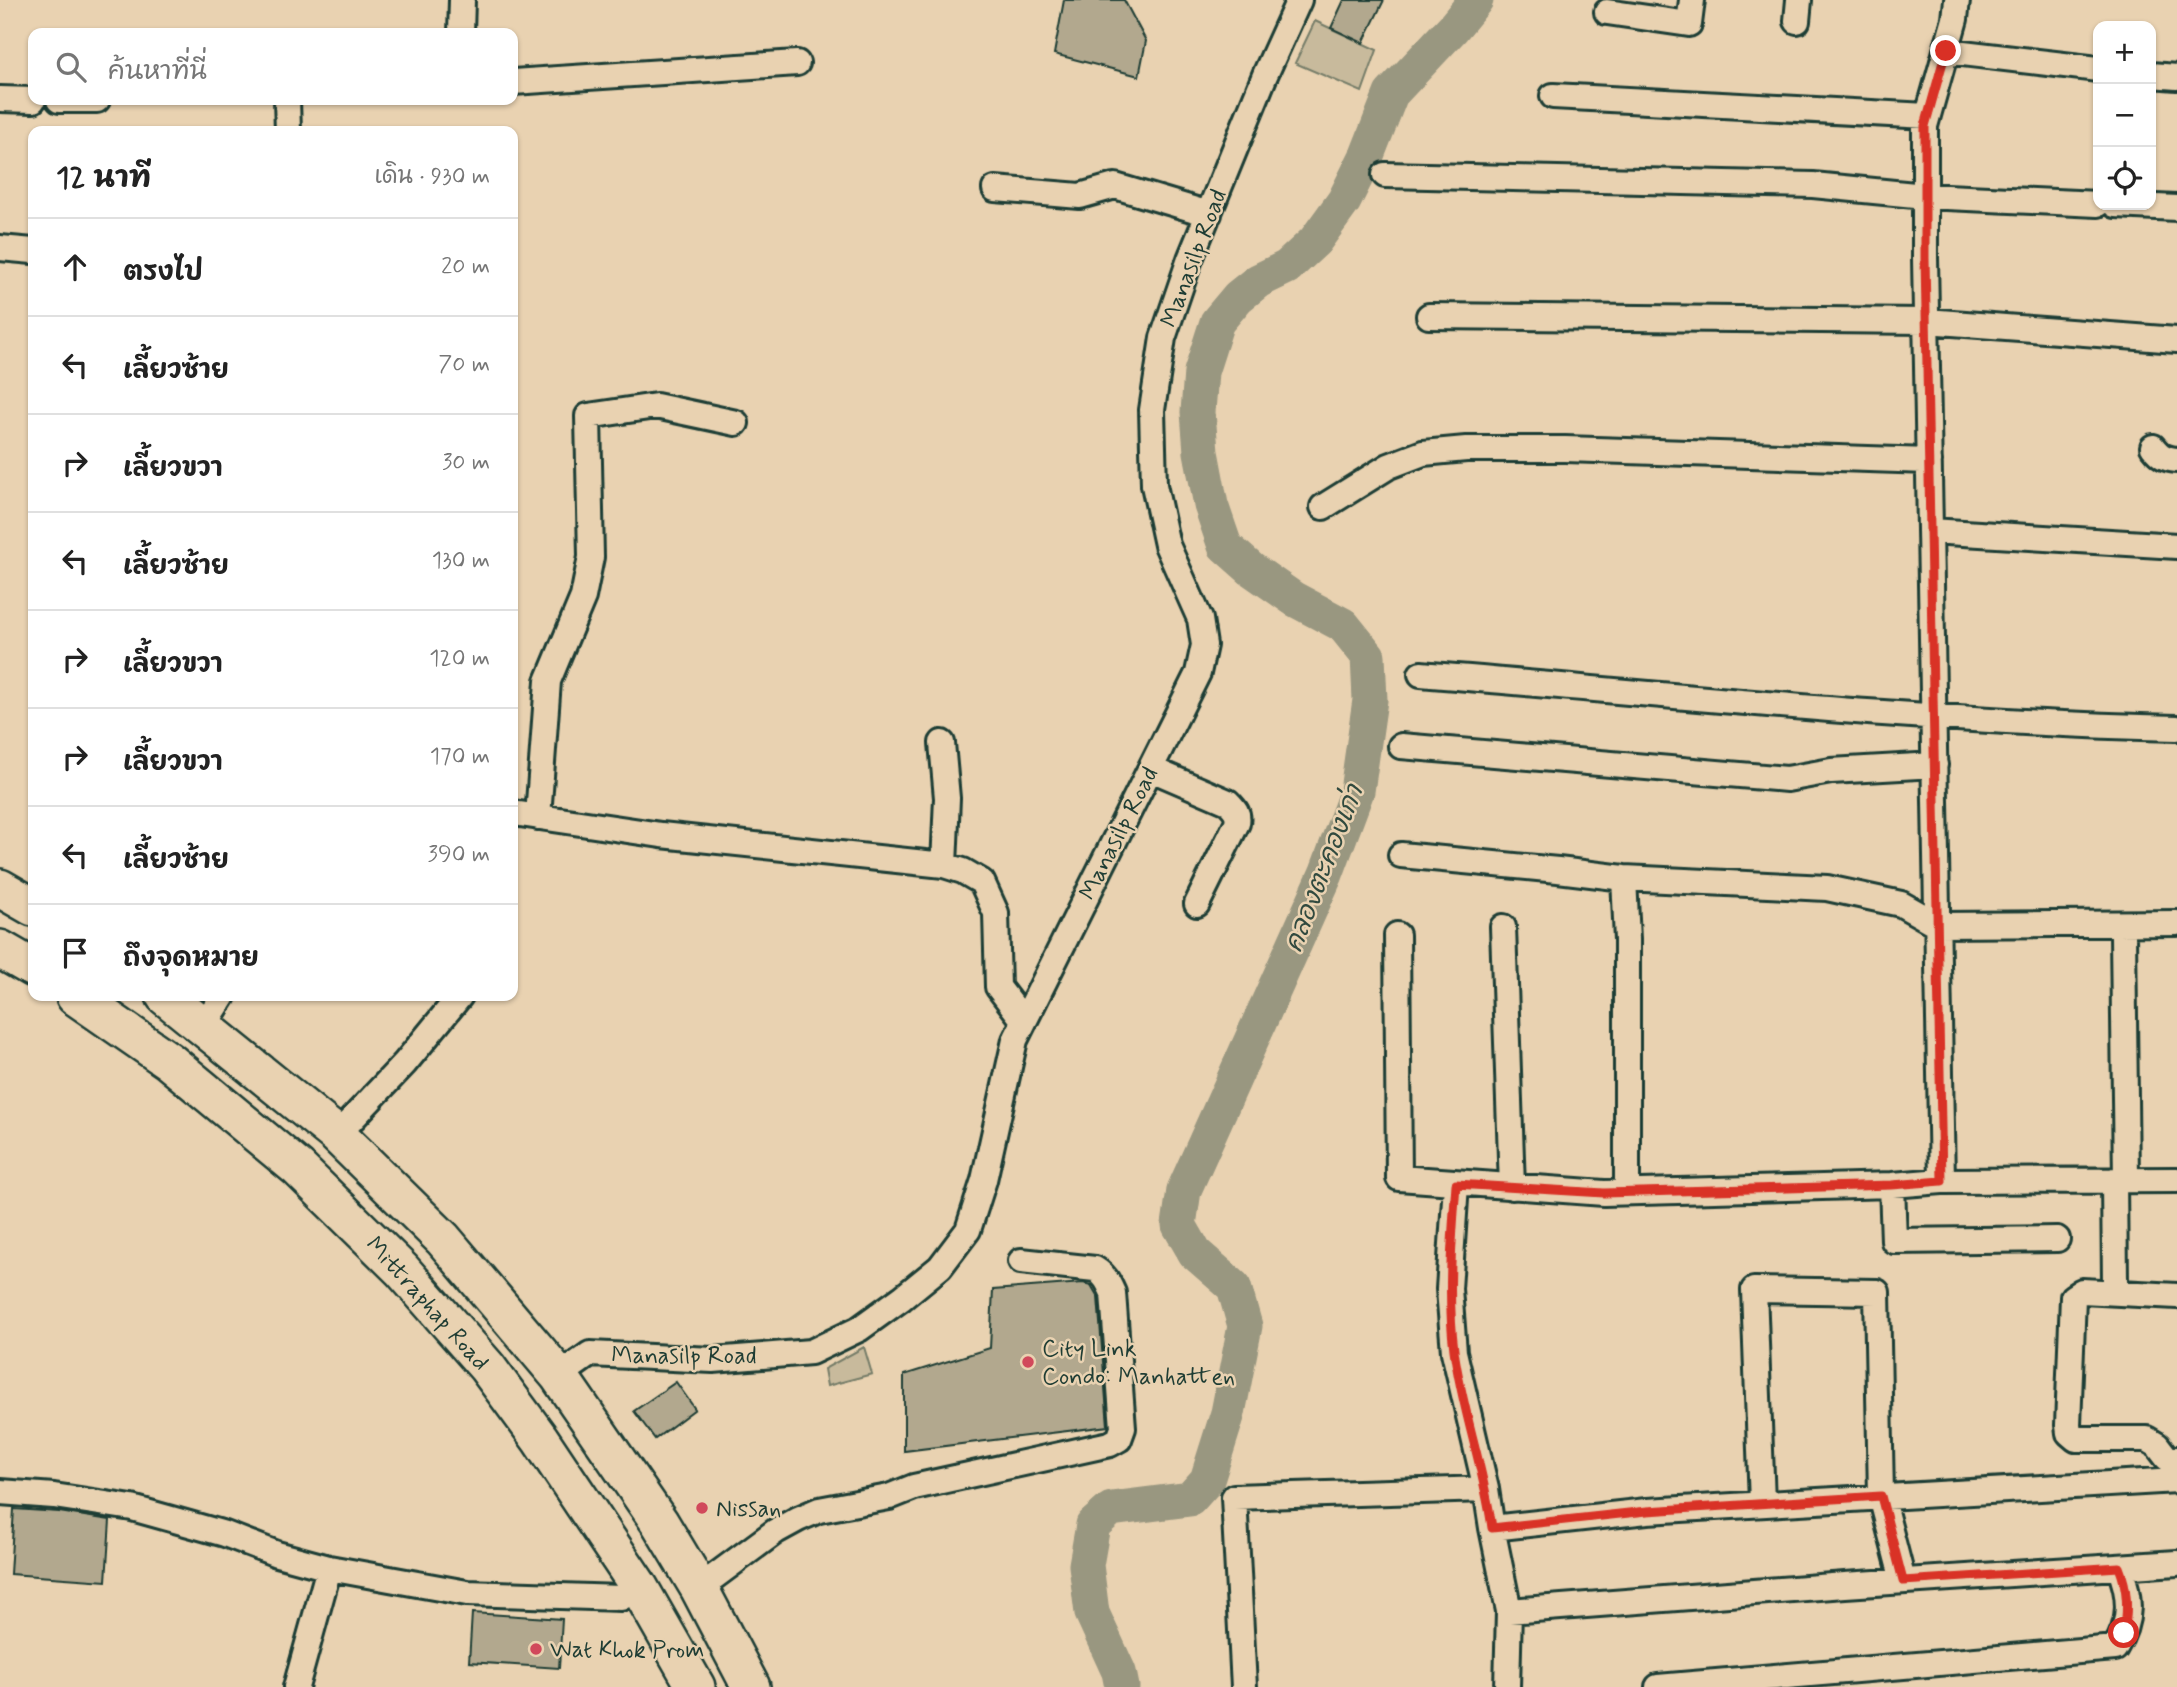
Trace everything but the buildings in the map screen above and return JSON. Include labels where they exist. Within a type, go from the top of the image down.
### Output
[{"type":"highway","points":[[0,888],[28,904]]},
{"type":"highway","points":[[0,948],[28,965]]},
{"type":"highway","name":"Mittraphap Road","points":[[82,1001],[169,1061],[288,1159],[402,1270],[487,1367],[540,1439],[639,1587],[696,1687]]},
{"type":"highway","name":"Mittraphap Road","points":[[181,1001],[213,1011],[443,1239],[559,1376],[660,1522],[699,1588],[751,1687]]},
{"type":"street","points":[[461,0],[461,28]]},
{"type":"street","points":[[1607,12],[1689,24],[1692,0]]},
{"type":"street","points":[[1942,1181],[1926,321],[1925,126],[1955,19],[1957,0]]},
{"type":"street","name":"Manasilp Road","points":[[559,1376],[590,1354],[713,1360],[811,1352],[859,1329],[902,1298],[940,1267],[968,1230],[984,1180],[1015,1040],[1198,673],[1203,645],[1200,619],[1167,545],[1154,485],[1152,410],[1163,338],[1209,214],[1297,1]]},
{"type":"street","points":[[1946,51],[2093,68]]},
{"type":"street","points":[[518,82],[797,63]]},
{"type":"street","points":[[2156,75],[2177,77]]},
{"type":"street","points":[[1553,96],[1927,116]]},
{"type":"street","points":[[0,99],[28,100]]},
{"type":"street","points":[[287,105],[288,126]]},
{"type":"street","points":[[1385,175],[1813,185],[1925,196],[2093,204]]},
{"type":"street","points":[[995,189],[1084,196],[1115,186],[1209,214]]},
{"type":"street","points":[[2156,207],[2177,208]]},
{"type":"street","points":[[0,248],[28,251]]},
{"type":"street","points":[[1429,316],[1926,321],[2177,340]]},
{"type":"street","points":[[538,817],[548,681],[583,597],[591,557],[588,416],[656,406],[736,423]]},
{"type":"street","points":[[2153,447],[2160,455],[2177,460]]},
{"type":"street","points":[[1323,507],[1389,466],[1423,453],[1466,449],[1565,449],[1929,461]]},
{"type":"street","points":[[1930,531],[2177,545]]},
{"type":"street","points":[[1421,674],[1934,716],[2070,725],[2177,728]]},
{"type":"street","points":[[942,743],[947,797],[944,865]]},
{"type":"street","points":[[1401,746],[1787,779],[1831,771],[1935,765]]},
{"type":"street","points":[[1151,769],[1228,802],[1238,816],[1197,904]]},
{"type":"street","points":[[518,814],[661,835],[944,865],[963,871],[982,882],[996,913],[999,987],[1024,1021]]},
{"type":"street","points":[[1401,855],[1624,878],[1827,888],[1901,904],[1938,925],[2177,923]]},
{"type":"street","points":[[1624,878],[1627,940],[1627,1192]]},
{"type":"street","points":[[1503,927],[1512,1187]]},
{"type":"street","points":[[2115,1282],[2120,1180],[2123,934]]},
{"type":"street","points":[[1397,935],[1399,1178],[1456,1184],[1627,1192],[1892,1185],[1942,1181],[2177,1180]]},
{"type":"street","points":[[337,1135],[405,1063],[456,1001]]},
{"type":"street","points":[[1456,1184],[1448,1289],[1454,1352],[1486,1489],[1509,1611],[1507,1687]]},
{"type":"street","points":[[1892,1185],[1894,1241],[2057,1239]]},
{"type":"street","points":[[699,1588],[776,1531],[819,1510],[889,1497],[914,1487],[1110,1444],[1119,1439],[1123,1428],[1113,1293],[1108,1281],[1095,1269],[1021,1261]]},
{"type":"street","points":[[1762,1503],[1754,1290],[1877,1292],[1881,1496],[1903,1581]]},
{"type":"street","points":[[2177,1296],[2082,1291],[2073,1297],[2068,1426],[2071,1436],[2076,1439],[2147,1439],[2157,1445],[2167,1458],[2177,1459]]},
{"type":"street","points":[[1492,1528],[1647,1511],[2177,1480]]},
{"type":"street","points":[[1244,1687],[1234,1497],[1486,1489]]},
{"type":"street","points":[[0,1492],[54,1496],[132,1508],[225,1534],[277,1554],[329,1568],[467,1593],[621,1598],[639,1587]]},
{"type":"street","points":[[1509,1611],[2177,1563]]},
{"type":"street","points":[[1658,1687],[2115,1648],[2124,1633],[2128,1612],[2126,1584],[2119,1567]]},
{"type":"street","points":[[296,1687],[329,1568]]},
{"type":"shaded area","points":[[1315,21],[1377,50],[1362,92],[1295,63]]},
{"type":"shaded area","points":[[864,1347],[872,1374],[827,1386],[824,1369]]},
{"type":"waterway","name":"คลองตะคองเก่า","points":[[1122,1687],[1119,1672],[1092,1613],[1086,1565],[1093,1525],[1111,1509],[1190,1499],[1207,1480],[1228,1413],[1245,1326],[1234,1287],[1195,1253],[1179,1225],[1184,1190],[1326,874],[1357,791],[1370,700],[1368,656],[1343,625],[1294,599],[1251,569],[1225,546],[1211,505],[1201,452],[1198,412],[1201,372],[1217,322],[1238,297],[1258,281],[1287,267],[1315,241],[1344,201],[1367,155],[1391,94],[1476,0]]},
{"type":"place","name":"City Link Condo: Manhatten","points":[[1028,1362]]},
{"type":"place","name":"Nissan","points":[[702,1508]]},
{"type":"place","name":"Wat Khok Prom","points":[[536,1649]]},
{"type":"route","points":[[1946,51],[1925,126],[1925,258],[1942,1181],[1892,1185],[1604,1193],[1456,1184],[1448,1289],[1454,1352],[1486,1489],[1492,1528],[1647,1511],[1881,1496],[1903,1581],[2119,1567],[2126,1584],[2128,1612],[2124,1633]]}]
